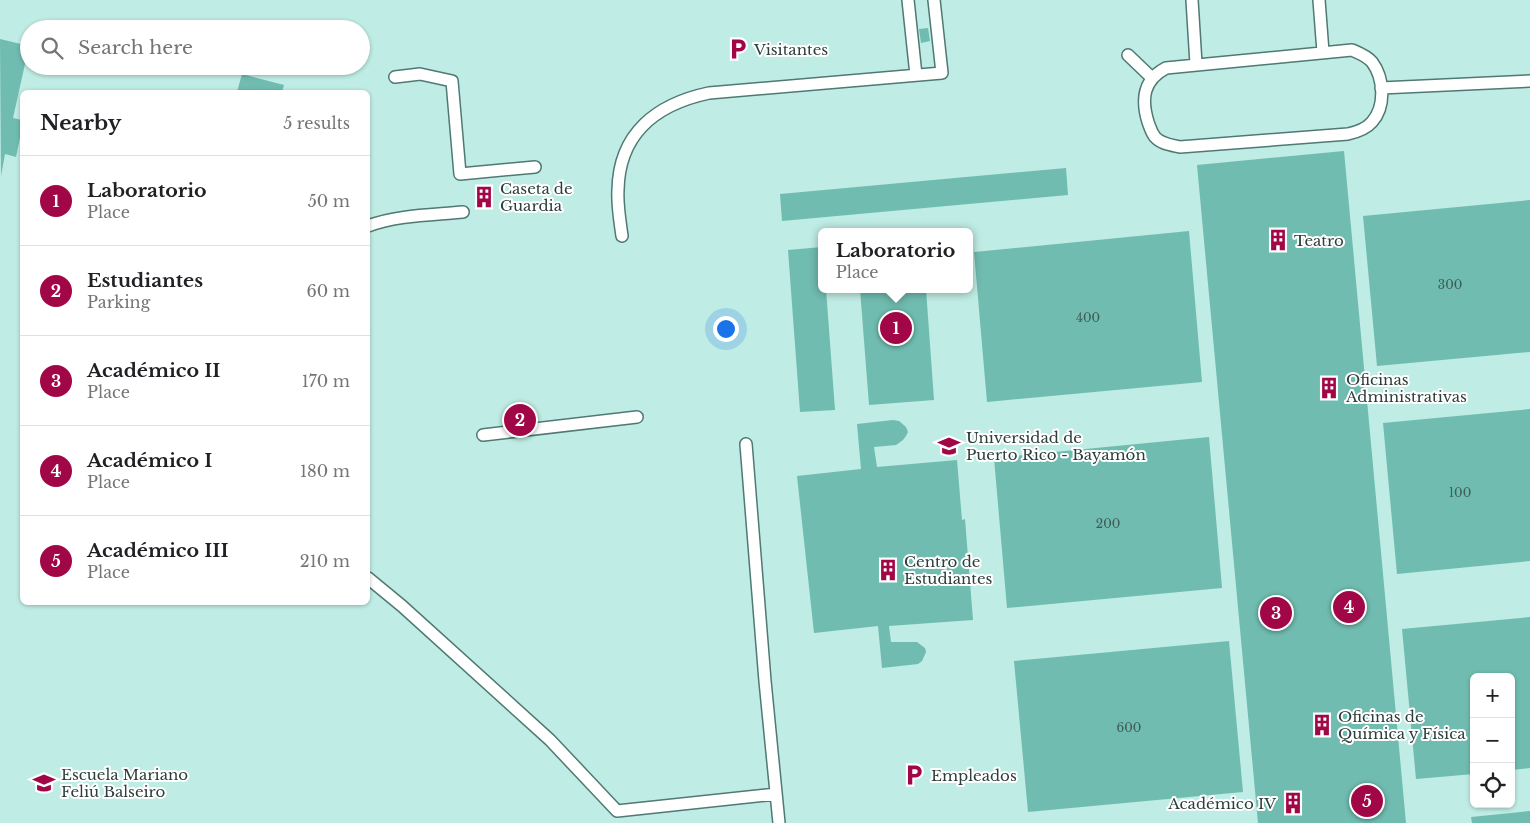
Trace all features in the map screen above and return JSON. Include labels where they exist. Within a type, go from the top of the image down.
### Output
[{"type":"lane","points":[[908,0],[916,75]]},
{"type":"lane","points":[[622,236],[618,191],[621,166],[638,130],[653,116],[670,105],[690,97],[709,93],[942,73],[934,0]]},
{"type":"lane","points":[[1192,0],[1196,64]]},
{"type":"lane","points":[[1320,0],[1323,52]]},
{"type":"lane","points":[[1352,50],[1372,61],[1377,72],[1381,88],[1381,104],[1372,122],[1358,132],[1180,147],[1160,141],[1151,131],[1146,115],[1145,92],[1152,78],[1166,68],[1323,52],[1352,50]]},
{"type":"lane","points":[[1128,55],[1152,78]]},
{"type":"lane","points":[[395,77],[420,74],[452,81],[460,174],[535,167]]},
{"type":"lane","points":[[1381,88],[1530,81]]},
{"type":"lane","points":[[370,225],[463,212]]},
{"type":"lane","points":[[482,435],[637,417]]},
{"type":"lane","points":[[746,444],[780,823]]},
{"type":"lane","points":[[370,580],[402,606],[550,740],[617,811],[776,794]]},
{"type":"building","points":[[928,28],[930,41],[921,43],[919,29]]},
{"type":"building","points":[[0,39],[20,44],[20,75],[23,75],[13,118],[20,120],[20,138],[16,157],[5,154],[1,176]]},
{"type":"building","points":[[242,75],[284,85],[283,90],[238,90]]},
{"type":"building","points":[[1344,151],[1406,823],[1258,823],[1197,165]]},
{"type":"building","points":[[1066,168],[1068,195],[782,221],[780,194]]},
{"type":"building","name":"Caseta de Guardia","points":[[489,190],[490,203],[479,205],[477,191]]},
{"type":"building","points":[[1530,200],[1530,352],[1377,366],[1363,216]]},
{"type":"building","points":[[1189,231],[1202,382],[987,402],[974,252]]},
{"type":"building","points":[[818,247],[818,293],[826,293],[835,410],[800,412],[788,250]]},
{"type":"building","points":[[860,293],[926,293],[934,400],[869,405]]},
{"type":"building","points":[[1530,409],[1530,561],[1397,574],[1383,423]]},
{"type":"building","name":"Centro de Estudiantes","points":[[899,421],[906,427],[908,432],[903,440],[896,445],[874,447],[877,467],[957,460],[962,520],[965,519],[973,620],[889,626],[891,642],[917,642],[925,648],[926,652],[922,661],[918,664],[882,668],[878,626],[814,633],[797,476],[861,469],[857,424]]},
{"type":"building","points":[[1209,437],[1222,588],[1007,608],[994,458]]},
{"type":"building","points":[[1530,617],[1530,768],[1515,770],[1515,673],[1470,673],[1470,774],[1416,779],[1402,629]]},
{"type":"building","points":[[1229,641],[1243,792],[1028,812],[1014,661]]},
{"type":"building","points":[[1530,811],[1530,823],[1472,823],[1471,817]]},
{"type":"place","name":"Visitantes","points":[[738,49]]},
{"type":"place","name":"Caseta de Guardia","points":[[484,197]]},
{"type":"place","name":"Teatro","points":[[1278,240]]},
{"type":"place","name":"Laboratorio","points":[[896,328]]},
{"type":"place","name":"Oficinas Administrativas","points":[[1329,388]]},
{"type":"place","name":"Estudiantes","points":[[520,420]]},
{"type":"place","name":"Universidad de Puerto Rico - Bayamón","points":[[949,446]]},
{"type":"place","name":"Centro de Estudiantes","points":[[888,570]]},
{"type":"place","name":"Académico I","points":[[1349,607]]},
{"type":"place","name":"Académico II","points":[[1276,613]]},
{"type":"place","name":"Oficinas de Química y Física","points":[[1322,725]]},
{"type":"place","name":"Empleados","points":[[914,775]]},
{"type":"place","name":"Escuela Mariano Feliú Balseiro","points":[[44,783]]},
{"type":"place","name":"Académico III","points":[[1367,801]]},
{"type":"place","name":"Académico IV","points":[[1293,803]]}]
